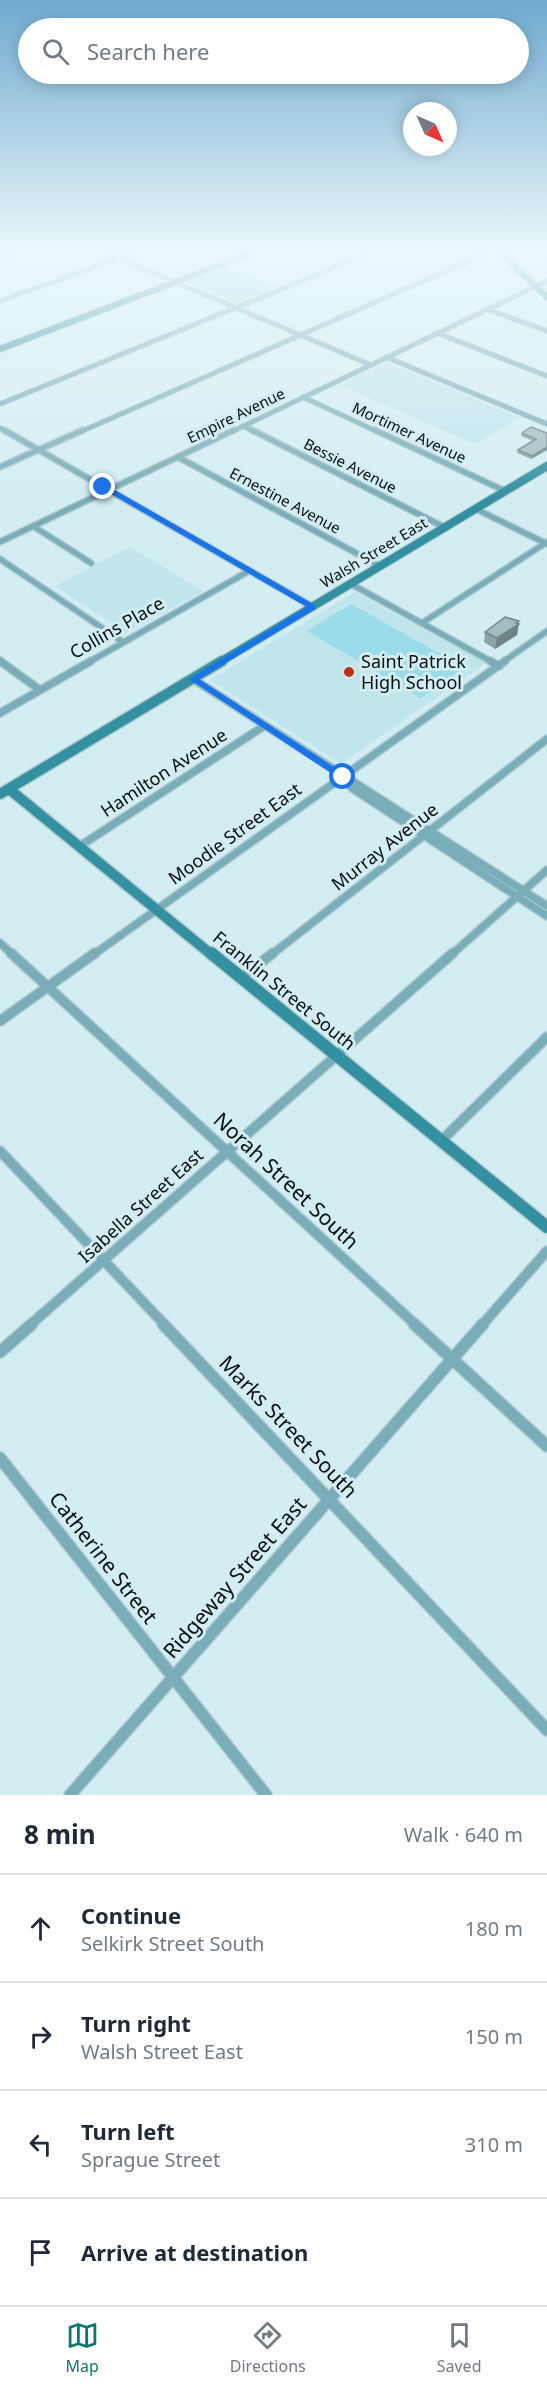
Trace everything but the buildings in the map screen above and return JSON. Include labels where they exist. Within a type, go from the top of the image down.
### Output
[{"type":"street","points":[[0,349],[39,334]]},
{"type":"street","points":[[0,404],[171,334]]},
{"type":"street","points":[[299,334],[371,364]]},
{"type":"street","points":[[0,467],[305,334]]},
{"type":"street","name":"Empire Avenue","points":[[0,542],[435,334]]},
{"type":"street","points":[[439,334],[547,375]]},
{"type":"street","points":[[386,357],[547,424]]},
{"type":"street","name":"Mortimer Avenue","points":[[303,397],[505,492]]},
{"type":"street","name":"Bessie Avenue","points":[[243,426],[446,528]]},
{"type":"street","points":[[0,428],[313,607]]},
{"type":"street","name":"Ernestine Avenue","points":[[178,457],[380,566]]},
{"type":"street","name":"Walsh Street East","points":[[4,792],[547,466]]},
{"type":"street","points":[[476,509],[546,543]]},
{"type":"street","points":[[33,526],[91,563]]},
{"type":"street","points":[[422,623],[546,543]]},
{"type":"street","points":[[0,559],[123,642]]},
{"type":"street","name":"Collins Place","points":[[0,713],[249,571]]},
{"type":"street","points":[[351,584],[499,666]]},
{"type":"street","name":"Moodie Street East","points":[[0,1022],[547,631]]},
{"type":"street","points":[[0,661],[40,690]]},
{"type":"street","points":[[193,679],[343,777],[352,788],[427,832],[520,894],[547,916]]},
{"type":"street","name":"Hamilton Avenue","points":[[80,846],[264,726]]},
{"type":"street","name":"Murray Avenue","points":[[241,978],[547,739]]},
{"type":"street","name":"Franklin Street South","points":[[0,782],[4,792],[80,846],[547,1227]]},
{"type":"street","name":"Isabella Street East","points":[[0,1352],[547,870]]},
{"type":"street","points":[[520,894],[547,906]]},
{"type":"street","name":"Norah Street South","points":[[0,943],[547,1446]]},
{"type":"street","points":[[441,1141],[547,1037]]},
{"type":"street","name":"Marks Street South","points":[[0,1151],[547,1730]]},
{"type":"street","name":"Ridgeway Street East","points":[[70,1795],[547,1251]]},
{"type":"street","name":"Catherine Street","points":[[0,1458],[266,1795]]},
{"type":"shaded area","points":[[386,362],[520,418],[475,444],[339,385]]},
{"type":"shaded area","points":[[130,547],[203,591],[127,633],[55,586]]},
{"type":"shaded area","name":"Saint Patrick High School","points":[[355,592],[486,663],[341,764],[210,680]]},
{"type":"shaded area","points":[[351,604],[464,667],[421,698],[307,631]]},
{"type":"place","name":"Saint Patrick High School","points":[[349,672]]},
{"type":"route","points":[[103,487],[313,607],[193,679],[343,777]]}]
